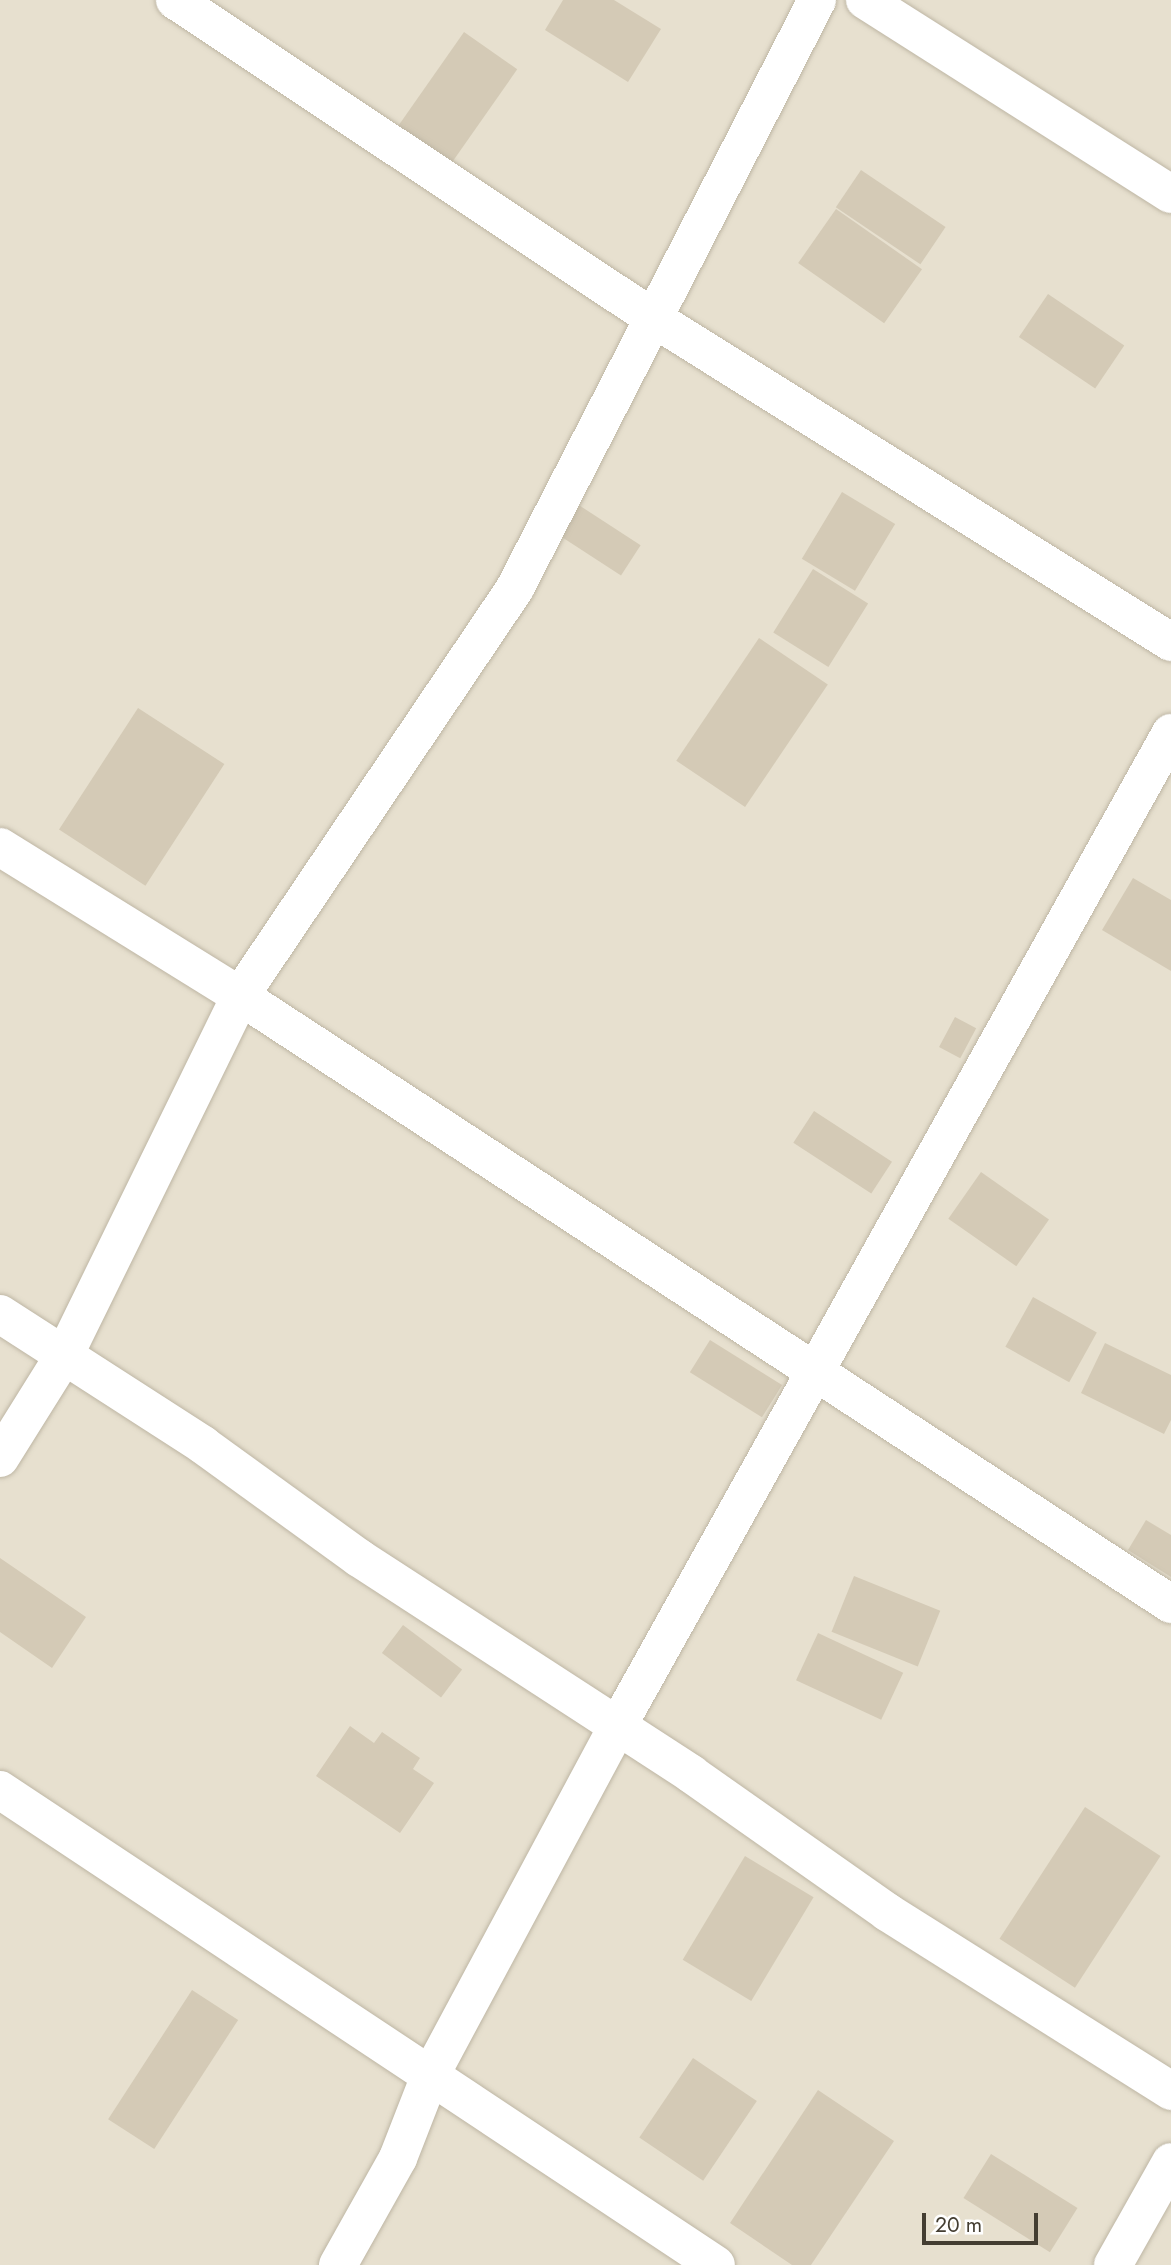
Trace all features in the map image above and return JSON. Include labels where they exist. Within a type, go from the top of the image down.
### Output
[{"type":"street","points":[[175,0],[653,318],[1171,642]]},
{"type":"street","points":[[0,1458],[65,1354],[240,996],[515,588],[817,0]]},
{"type":"street","points":[[865,0],[1171,194]]},
{"type":"street","points":[[338,2265],[398,2158],[430,2076],[617,1727],[812,1371],[1171,733]]},
{"type":"street","points":[[0,847],[240,996],[1171,1604]]},
{"type":"street","points":[[0,1314],[203,1445],[359,1558],[617,1727],[887,1912],[1171,2091]]},
{"type":"street","points":[[0,1790],[716,2265]]},
{"type":"street","points":[[1113,2265],[1171,2162]]},
{"type":"shaded area","points":[[0,0],[1171,0],[1171,2265],[0,2265]]},
{"type":"building","points":[[563,0],[614,0],[661,29],[628,82],[545,30]]},
{"type":"building","points":[[464,32],[517,69],[451,164],[397,127]]},
{"type":"building","points":[[861,170],[946,227],[920,264],[836,207]]},
{"type":"building","points":[[836,209],[922,269],[884,323],[798,263]]},
{"type":"building","points":[[1048,294],[1124,345],[1095,389],[1019,337]]},
{"type":"building","points":[[842,492],[895,524],[855,591],[802,559]]},
{"type":"building","points":[[571,500],[641,545],[621,575],[551,530]]},
{"type":"building","points":[[813,569],[868,603],[828,667],[773,633]]},
{"type":"building","points":[[759,638],[828,684],[745,807],[676,761]]},
{"type":"building","points":[[138,708],[224,764],[145,886],[59,830]]},
{"type":"building","points":[[1133,878],[1171,900],[1171,971],[1102,930]]},
{"type":"building","points":[[955,1017],[976,1028],[960,1058],[939,1047]]},
{"type":"building","points":[[814,1111],[892,1162],[871,1194],[793,1143]]},
{"type":"building","points":[[981,1172],[1049,1220],[1016,1266],[948,1219]]},
{"type":"building","points":[[1033,1297],[1097,1332],[1069,1382],[1005,1347]]},
{"type":"building","points":[[710,1340],[782,1385],[762,1417],[690,1372]]},
{"type":"building","points":[[1105,1343],[1171,1375],[1171,1420],[1164,1434],[1081,1393]]},
{"type":"building","points":[[1146,1520],[1171,1535],[1171,1577],[1128,1550]]},
{"type":"building","points":[[0,1558],[86,1617],[52,1668],[0,1632]]},
{"type":"building","points":[[854,1576],[940,1611],[918,1666],[832,1632]]},
{"type":"building","points":[[403,1625],[462,1670],[441,1697],[382,1653]]},
{"type":"building","points":[[818,1633],[903,1673],[881,1720],[796,1680]]},
{"type":"building","points":[[350,1726],[374,1743],[382,1732],[420,1758],[413,1769],[434,1783],[400,1833],[316,1776]]},
{"type":"building","points":[[1085,1807],[1160,1856],[1075,1988],[999,1939]]},
{"type":"building","points":[[745,1856],[814,1897],[751,2001],[683,1960]]},
{"type":"building","points":[[192,1990],[238,2020],[154,2149],[108,2119]]},
{"type":"building","points":[[693,2058],[757,2101],[703,2181],[639,2138]]},
{"type":"building","points":[[818,2090],[894,2141],[811,2265],[792,2265],[730,2223]]},
{"type":"building","points":[[991,2154],[1078,2208],[1050,2252],[963,2198]]}]
